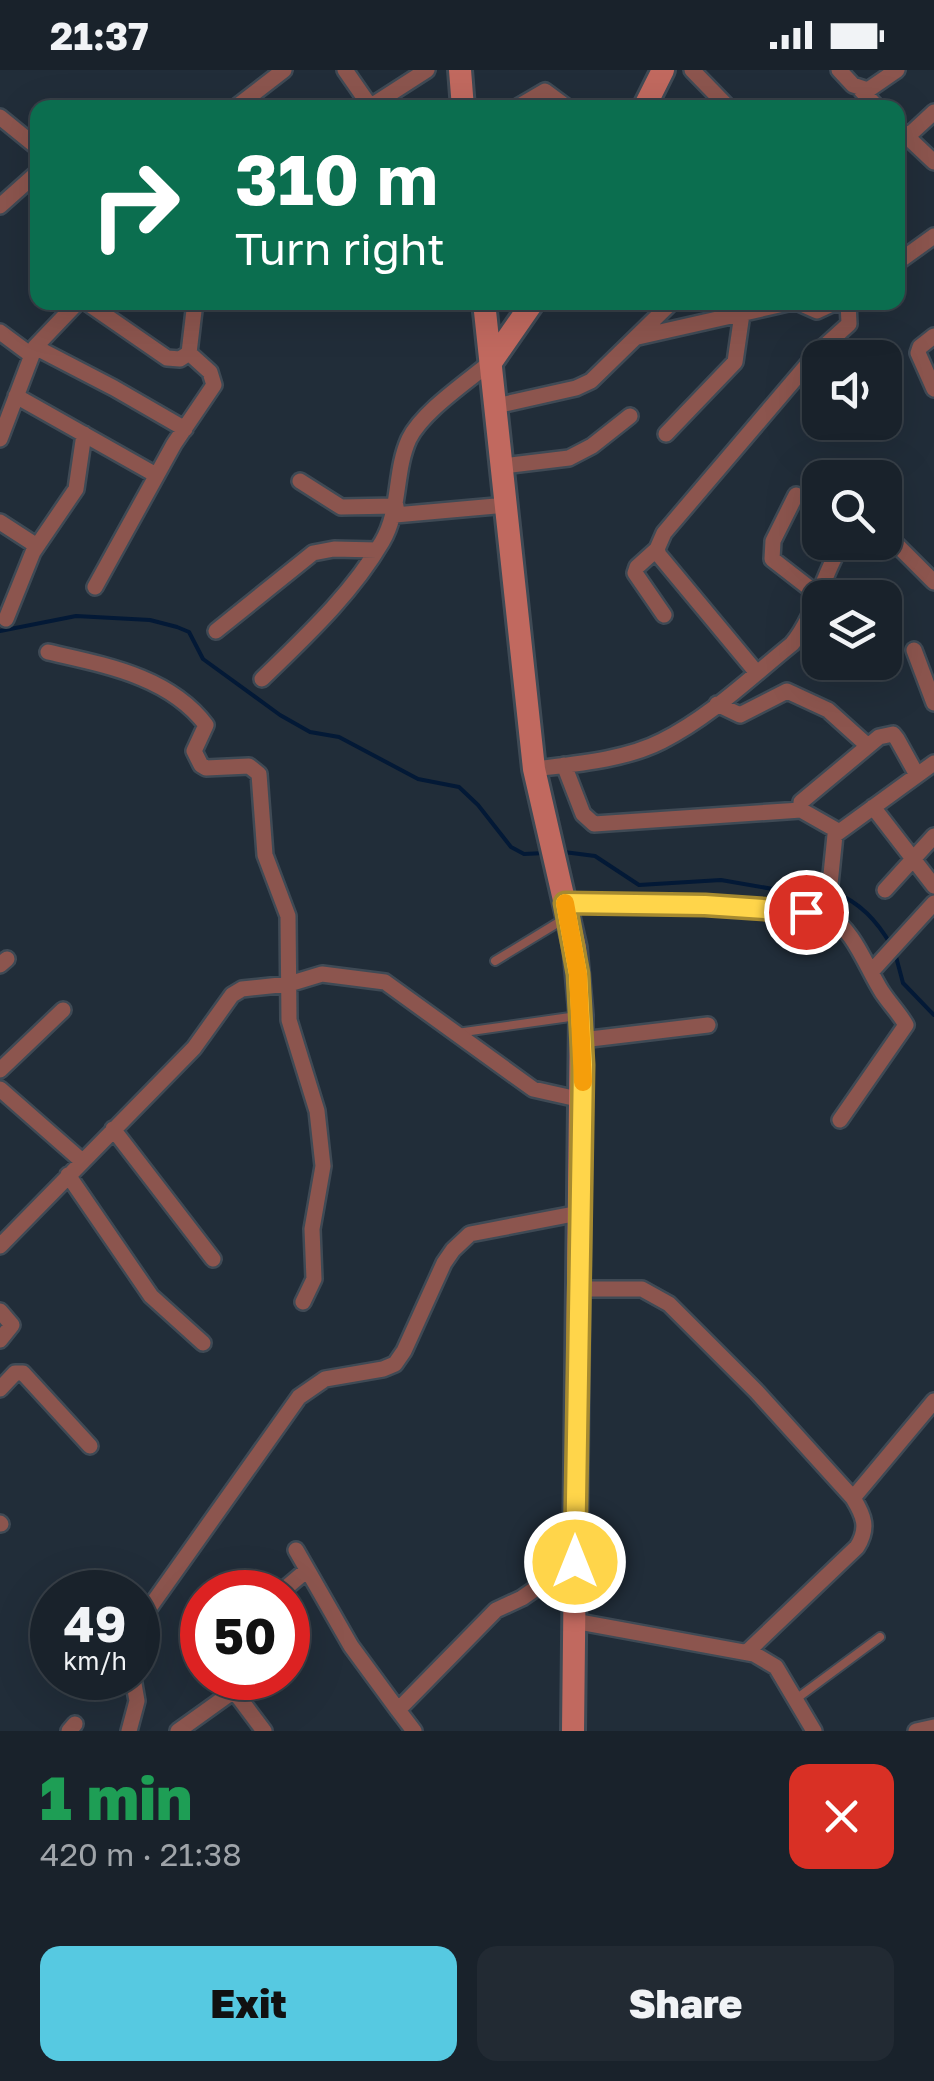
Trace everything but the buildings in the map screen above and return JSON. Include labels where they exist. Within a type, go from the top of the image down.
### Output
[{"type":"main road","points":[[460,70],[463,100]]},
{"type":"main road","points":[[648,100],[661,71]]},
{"type":"main road","points":[[485,310],[534,769],[567,910],[581,1015],[573,1731]]},
{"type":"main road","points":[[492,361],[527,310]]},
{"type":"street","points":[[245,100],[284,70]]},
{"type":"street","points":[[345,70],[365,100]]},
{"type":"street","points":[[379,100],[427,70]]},
{"type":"street","points":[[692,70],[721,100]]},
{"type":"street","points":[[839,70],[868,100]]},
{"type":"street","points":[[869,100],[875,88],[897,70]]},
{"type":"street","points":[[529,100],[544,91],[557,100]]},
{"type":"street","points":[[905,131],[934,112]]},
{"type":"street","points":[[0,117],[30,141]]},
{"type":"street","points":[[905,136],[934,162]]},
{"type":"street","points":[[0,206],[30,179]]},
{"type":"street","points":[[905,257],[934,236]]},
{"type":"street","points":[[2,426],[33,351],[71,310]]},
{"type":"street","points":[[96,310],[167,358],[189,353]]},
{"type":"street","points":[[96,587],[156,476],[205,402],[214,380],[189,353],[194,310]]},
{"type":"street","points":[[496,406],[576,388],[606,368],[664,310]]},
{"type":"street","points":[[638,337],[759,310]]},
{"type":"street","points":[[664,616],[635,573],[637,566],[657,549],[664,533],[818,352],[846,328],[850,320],[848,310]]},
{"type":"street","points":[[666,434],[735,362],[742,314]]},
{"type":"street","points":[[0,332],[114,388],[185,430]]},
{"type":"street","points":[[934,336],[918,353],[934,389]]},
{"type":"street","points":[[262,680],[335,607],[378,550],[396,511],[405,451],[415,430],[492,361]]},
{"type":"street","points":[[16,396],[156,476]]},
{"type":"street","points":[[503,466],[569,458],[592,446],[630,416]]},
{"type":"street","points":[[6,618],[36,546],[76,489],[84,434]]},
{"type":"street","points":[[300,481],[341,507],[396,511],[507,505]]},
{"type":"street","points":[[796,495],[770,551],[776,564],[802,582]]},
{"type":"street","points":[[0,522],[36,546]]},
{"type":"street","points":[[216,631],[313,553],[334,549],[378,550]]},
{"type":"street","points":[[657,549],[756,672]]},
{"type":"street","points":[[902,549],[934,582]]},
{"type":"street","points":[[534,769],[564,766],[659,743],[717,704],[802,632]]},
{"type":"street","points":[[914,650],[934,703]]},
{"type":"street","points":[[48,652],[123,670],[158,686],[206,725],[194,751],[200,765],[249,766],[259,774],[263,844],[288,916],[289,1020],[318,1111],[323,1166],[312,1229],[314,1279],[303,1302]]},
{"type":"street","points":[[717,704],[740,715],[787,691],[828,710],[868,746]]},
{"type":"street","points":[[801,810],[801,802],[808,793],[879,737],[892,734],[917,775]]},
{"type":"street","points":[[828,909],[833,840],[838,831],[934,763]]},
{"type":"street","points":[[564,766],[583,814],[594,824],[801,810],[838,831]]},
{"type":"street","points":[[872,807],[934,886]]},
{"type":"street","points":[[885,890],[934,836]]},
{"type":"street","points":[[871,972],[934,903]]},
{"type":"street","points":[[567,910],[705,905],[828,909],[847,929],[906,1025],[840,1120]]},
{"type":"street","points":[[0,1246],[194,1048],[237,991],[289,984],[322,974],[385,982],[532,1088],[582,1100]]},
{"type":"street","points":[[0,1070],[63,1010]]},
{"type":"street","points":[[582,1040],[708,1025]]},
{"type":"street","points":[[0,1089],[82,1161]]},
{"type":"street","points":[[113,1129],[213,1259]]},
{"type":"street","points":[[68,1174],[151,1296],[204,1343]]},
{"type":"street","points":[[160,1593],[299,1397],[325,1379],[384,1369],[400,1358],[444,1263],[462,1240],[482,1230],[579,1213]]},
{"type":"street","points":[[577,1290],[642,1288],[669,1304],[758,1392],[853,1498],[865,1529],[857,1547],[747,1652]]},
{"type":"street","points":[[0,1310],[12,1325],[0,1340]]},
{"type":"street","points":[[0,1389],[15,1373],[23,1372],[90,1446]]},
{"type":"street","points":[[853,1498],[934,1400]]},
{"type":"street","points":[[296,1550],[307,1570]]},
{"type":"street","points":[[398,1710],[496,1610],[522,1598],[575,1562]]},
{"type":"street","points":[[310,1575],[356,1654],[414,1731]]},
{"type":"street","points":[[574,1621],[747,1652],[776,1667],[814,1731]]},
{"type":"street","points":[[178,1731],[231,1693],[237,1695],[264,1731]]},
{"type":"street","points":[[129,1731],[137,1700]]},
{"type":"street","points":[[916,1731],[934,1727]]},
{"type":"lane","points":[[495,961],[567,910]]},
{"type":"lane","points":[[456,1033],[581,1015]]},
{"type":"lane","points":[[796,1699],[880,1637]]},
{"type":"waterway","points":[[0,631],[76,616],[150,620],[177,627],[189,632],[203,659],[280,715],[310,732],[339,737],[418,779],[459,787],[511,847],[524,854],[545,853]]},
{"type":"waterway","points":[[564,852],[595,856],[639,885],[721,880],[790,892],[824,892]]},
{"type":"waterway","points":[[833,892],[867,913],[891,945]]},
{"type":"waterway","points":[[895,953],[903,983],[934,1015]]},
{"type":"slow traffic","points":[[565,903],[578,974],[583,1082]]},
{"type":"route","points":[[575,1562],[583,1065],[578,974],[565,903],[705,905],[806,912]]}]
